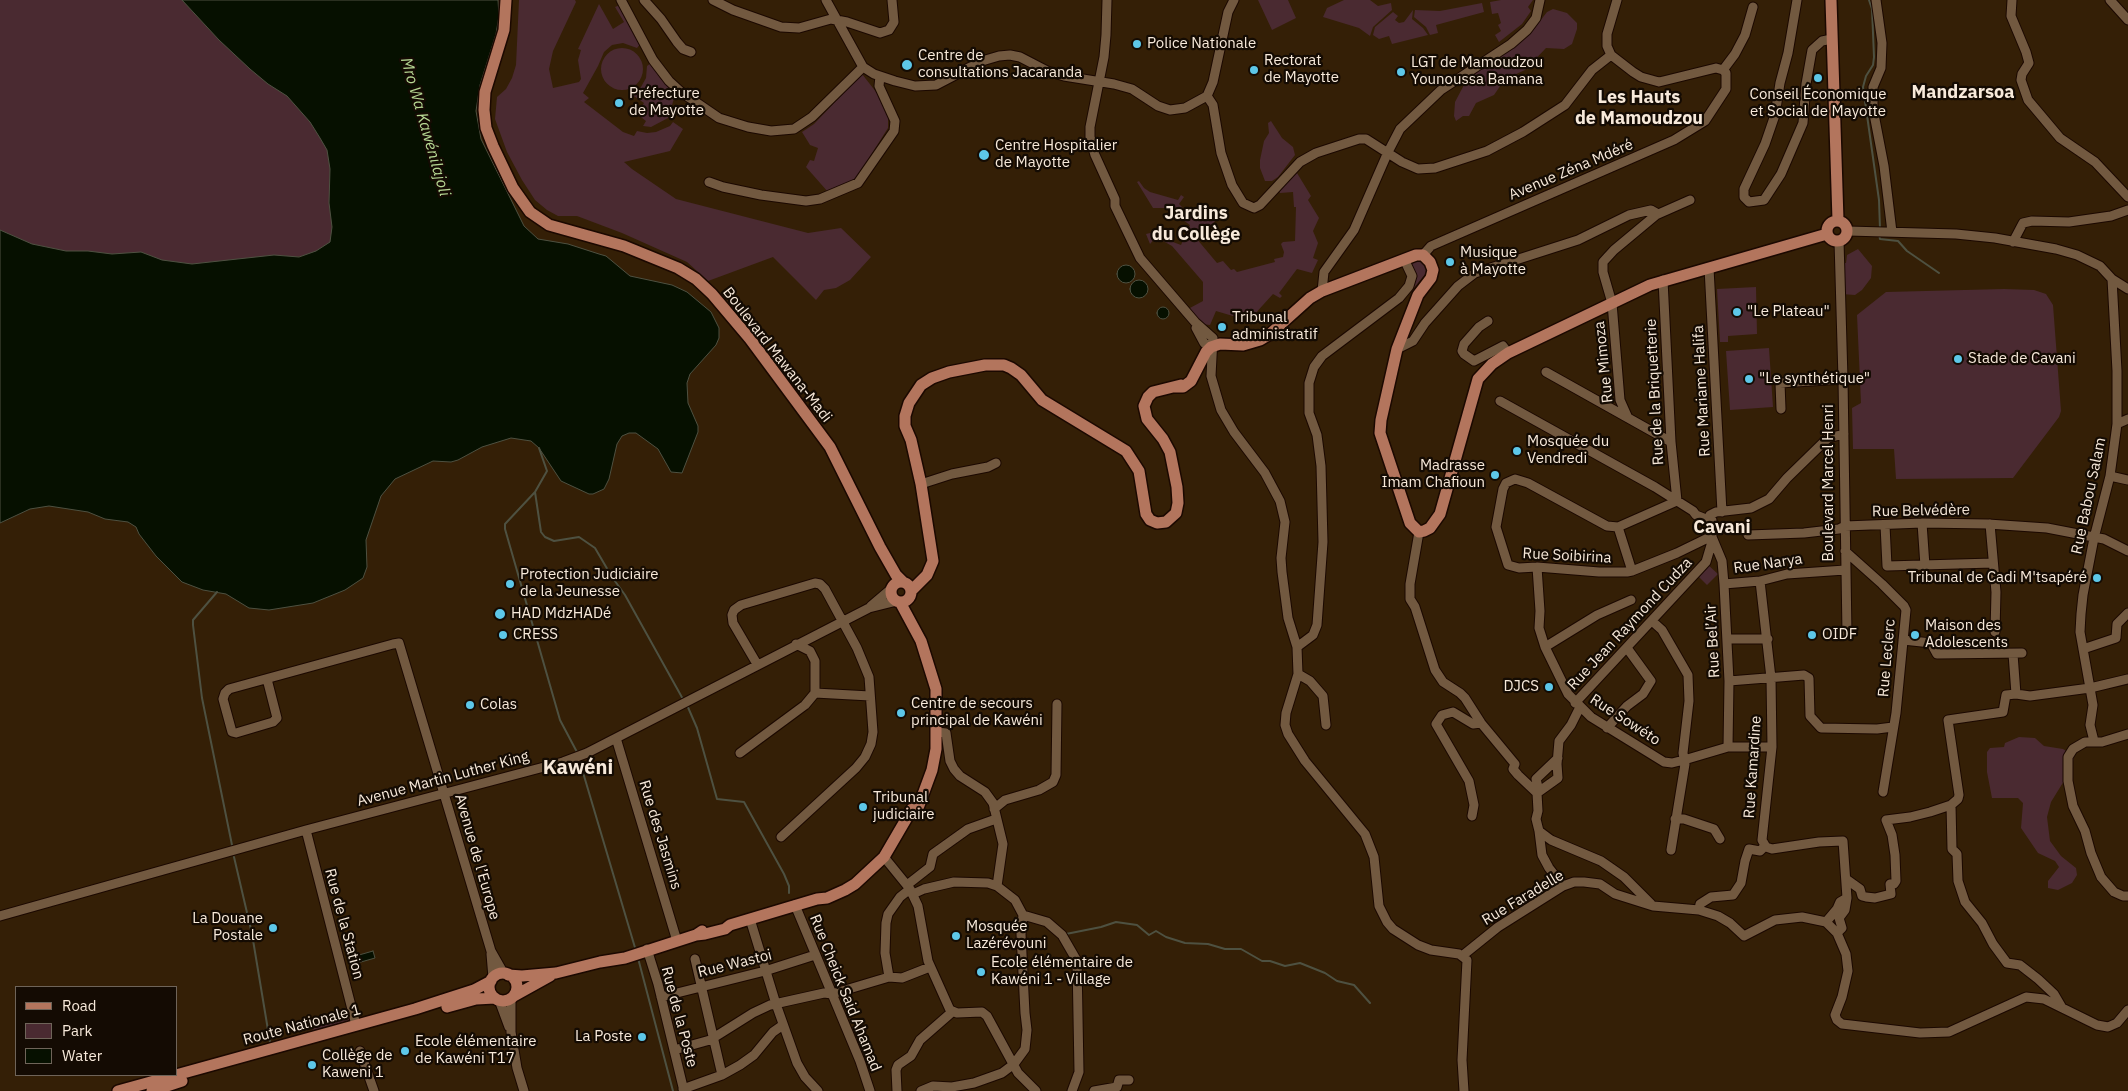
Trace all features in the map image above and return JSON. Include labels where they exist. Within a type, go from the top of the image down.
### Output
[{"type":"main road","name":"Boulevard Mawana-Madi","points":[[506,0],[504,30],[485,92],[485,118],[499,159],[523,204],[539,219],[550,225],[624,246],[678,268],[696,279],[712,294],[750,340],[830,447],[880,547],[903,588],[891,595],[898,602]]},
{"type":"main road","points":[[1831,0],[1838,220]]},
{"type":"main road","points":[[1838,220],[1844,222],[1848,231],[1846,237],[1838,241],[1833,240],[1827,234],[1829,225],[1838,220]]},
{"type":"main road","points":[[898,602],[907,600],[903,588],[924,579],[931,568],[933,553],[921,484],[911,440],[905,426],[905,416],[912,395],[927,380],[942,374],[985,366],[1004,365],[1017,372],[1038,397],[1126,451],[1139,472],[1146,514],[1153,522],[1166,522],[1174,517],[1178,508],[1177,487],[1170,452],[1149,423],[1144,411],[1148,397],[1153,392],[1183,387],[1191,381],[1209,342],[1243,345],[1260,340],[1310,298],[1322,291],[1404,259],[1423,255],[1430,262],[1433,270],[1431,278],[1418,295],[1397,349],[1381,420],[1380,433],[1410,523],[1419,532],[1430,528],[1436,523],[1444,505],[1478,379],[1484,371],[1508,353],[1561,329],[1632,292],[1663,280],[1827,234]]},
{"type":"main road","name":"Route Nationale 1","points":[[178,1075],[415,1010],[474,990],[499,977],[556,972],[677,941],[724,924],[730,925],[817,899],[861,878],[887,853],[912,809],[920,801],[932,770],[936,710],[933,706],[934,683],[932,670],[903,588]]},
{"type":"main road","name":"Route Nationale 1","points":[[898,602],[922,641]]},
{"type":"main road","name":"Route Nationale 1","points":[[152,1091],[264,1056],[476,999],[512,997],[556,972]]},
{"type":"main road","points":[[497,999],[490,990],[499,977],[516,985],[512,997]]},
{"type":"main road","name":"Route Nationale 1","points":[[118,1091],[173,1076]]},
{"type":"street","points":[[621,0],[653,60],[668,81],[719,118],[748,127],[771,131],[794,128],[812,117],[863,67]]},
{"type":"street","points":[[644,0],[683,49],[691,52]]},
{"type":"street","points":[[712,0],[774,26],[798,28],[831,19],[880,33],[886,32],[892,27],[894,22],[892,0]]},
{"type":"street","points":[[826,0],[863,67],[880,76],[908,85],[928,86],[946,81],[982,61],[998,56],[1010,55],[1020,57],[1047,71],[1064,76],[1132,89],[1158,106],[1170,110],[1185,108],[1207,96],[1214,82],[1228,12],[1234,0]]},
{"type":"street","points":[[1107,0],[1106,36],[1090,127],[1090,137],[1115,206],[1140,258],[1195,322],[1209,342],[1211,376],[1221,410],[1234,432],[1265,473],[1283,510],[1285,532],[1281,558],[1282,572],[1288,618],[1296,647],[1298,674],[1286,713],[1286,728],[1304,761],[1368,839],[1374,857],[1381,913],[1393,929],[1431,950],[1462,956],[1468,964],[1462,1060],[1464,1091]]},
{"type":"street","points":[[1322,291],[1324,272],[1354,230],[1388,152],[1405,123],[1441,90],[1511,44],[1527,30],[1536,18],[1540,0]]},
{"type":"street","points":[[1618,0],[1607,34],[1607,46],[1611,55],[1641,77],[1659,82],[1716,68],[1723,70],[1735,54],[1745,35],[1753,7]]},
{"type":"street","points":[[1797,0],[1788,53],[1780,83],[1776,115],[1744,189],[1744,197],[1748,202],[1764,200],[1781,174],[1803,123],[1806,84],[1812,50],[1822,41],[1832,39]]},
{"type":"street","points":[[1876,0],[1882,43],[1881,68],[1873,87],[1873,108],[1884,166],[1892,232]]},
{"type":"street","points":[[2012,0],[2011,16],[2029,62],[2022,74],[2021,80],[2028,100],[2060,138],[2096,162],[2128,197]]},
{"type":"street","points":[[2110,0],[2128,20]]},
{"type":"street","points":[[1207,96],[1213,105],[1221,153],[1232,185],[1240,200],[1251,207],[1260,205],[1293,168],[1316,153],[1359,139],[1366,139],[1402,162],[1418,169],[1436,168],[1487,151],[1523,132],[1565,105],[1592,70],[1611,55]]},
{"type":"street","name":"Avenue Zéna Mdéré","points":[[1423,255],[1431,246],[1689,133],[1705,121],[1726,89],[1728,78],[1723,70]]},
{"type":"street","points":[[709,182],[761,195],[806,200],[820,199],[858,183],[894,131],[894,120],[880,86],[880,76]]},
{"type":"street","points":[[1397,349],[1413,341],[1458,286],[1475,273],[1578,240],[1629,215],[1651,210],[1658,214],[1690,200]]},
{"type":"street","points":[[2012,242],[2023,224],[2032,221],[2069,222],[2111,216],[2128,210]]},
{"type":"street","name":"Rue Mimoza","points":[[1628,418],[1620,400],[1612,303],[1603,272],[1603,262],[1614,250],[1658,214]]},
{"type":"street","points":[[1848,231],[1956,234],[2012,242],[2077,255],[2100,266],[2112,279],[2128,289]]},
{"type":"street","name":"Boulevard Marcel Henri","points":[[1838,241],[1843,379],[1847,634]]},
{"type":"street","points":[[1296,647],[1313,635],[1317,625],[1323,542],[1320,466],[1316,435],[1309,413],[1309,383],[1314,367],[1322,356],[1399,298],[1409,286],[1412,276],[1404,259]]},
{"type":"street","name":"Rue Mariame Halifa","points":[[1709,268],[1722,512]]},
{"type":"street","name":"Rue Babou Salam","points":[[2094,741],[2090,725],[2093,705],[2080,632],[2083,595],[2094,538],[2110,476],[2117,424],[2117,371],[2112,279]]},
{"type":"street","name":"Rue de la Briquetterie","points":[[1663,280],[1671,442],[1677,501]]},
{"type":"street","points":[[1488,321],[1479,327],[1464,344],[1462,351],[1474,361],[1504,346],[1508,353]]},
{"type":"street","points":[[1546,372],[1671,442]]},
{"type":"street","points":[[1781,409],[1780,384],[1843,379]]},
{"type":"street","points":[[1500,401],[1693,511],[1709,518],[1715,518],[1722,512],[1751,508],[1769,499],[1787,478],[1828,438],[1844,434]]},
{"type":"street","points":[[2117,424],[2128,420]]},
{"type":"street","points":[[921,484],[952,474],[988,467],[996,462]]},
{"type":"street","points":[[2110,476],[2128,480]]},
{"type":"street","name":"Rue Soibirina","points":[[1618,527],[1607,526],[1528,483],[1515,479],[1509,480],[1503,489],[1496,527],[1508,566],[1599,572],[1632,571],[1677,553],[1712,536]]},
{"type":"street","points":[[1632,571],[1618,527],[1677,501]]},
{"type":"street","name":"Rue Bel’Air","points":[[1709,518],[1712,536],[1722,561],[1724,584],[1729,681],[1728,747]]},
{"type":"street","points":[[1922,523],[1925,566]]},
{"type":"street","name":"Rue Belvédère","points":[[1748,535],[1804,533],[1839,529],[1845,526],[1922,523],[1990,524],[2047,528],[2104,539],[2128,551]]},
{"type":"street","points":[[1990,524],[1996,592],[1995,632]]},
{"type":"street","points":[[1882,584],[1887,566],[1885,525]]},
{"type":"street","points":[[1419,532],[1410,584],[1410,599],[1415,607],[1435,670],[1443,682],[1460,692],[1481,723],[1515,764],[1513,769],[1538,792]]},
{"type":"street","name":"Rue Jean Raymond Cudza","points":[[1538,792],[1558,778],[1556,764],[1559,741],[1571,724],[1577,705],[1706,562],[1712,536]]},
{"type":"street","name":"Rue Leclerc","points":[[1845,551],[1882,584],[1906,610],[1893,727],[1883,792]]},
{"type":"street","points":[[1887,566],[1992,563]]},
{"type":"street","name":"Rue Sowéto","points":[[1537,567],[1540,611],[1539,628],[1545,647],[1559,678],[1577,705],[1607,728],[1664,762],[1672,763],[1728,747],[1772,747]]},
{"type":"street","name":"Rue Narya","points":[[1724,584],[1760,581],[1787,574],[1845,570]]},
{"type":"street","name":"Rue Kamardine","points":[[1760,581],[1768,639],[1772,747],[1762,840],[1765,846]]},
{"type":"street","points":[[757,664],[733,623],[732,615],[734,610],[741,606],[815,583],[820,584],[825,589],[865,663],[869,677],[873,732],[871,744],[865,757],[856,768],[781,837]]},
{"type":"street","name":"Avenue Martin Luther King","points":[[0,916],[229,851],[578,757],[842,620],[869,608],[903,588]]},
{"type":"street","points":[[1545,647],[1597,615],[1631,600]]},
{"type":"street","name":"Avenue Martin Luther King","points":[[869,608],[898,602]]},
{"type":"street","points":[[2083,649],[2116,638],[2117,624],[2128,613]]},
{"type":"street","points":[[1652,621],[1662,630],[1688,675],[1684,760],[1671,850]]},
{"type":"street","points":[[1727,639],[1768,639]]},
{"type":"street","points":[[1903,640],[1930,643],[1937,654],[2017,654],[2016,694]]},
{"type":"street","name":"Avenue de l’Europe","points":[[267,679],[277,718],[273,722],[236,733],[232,732],[223,699],[229,689],[399,643],[499,977]]},
{"type":"street","points":[[740,753],[805,705],[815,693],[815,661],[810,651],[796,644]]},
{"type":"street","points":[[1607,728],[1627,706],[1643,694],[1651,681],[1627,648]]},
{"type":"street","points":[[1298,674],[1310,681],[1323,696],[1326,725]]},
{"type":"street","points":[[1729,681],[1804,675],[1808,678],[1810,716],[1821,728],[1877,729],[1893,727]]},
{"type":"street","points":[[1846,879],[1860,889],[1862,896],[1875,898],[1891,894],[1890,884],[1894,884],[1896,881],[1895,855],[1892,835],[1886,820],[1910,817],[1956,802],[1959,795],[1948,720],[2001,713],[2005,696],[2016,694],[2030,696],[2090,688],[2128,679]]},
{"type":"street","points":[[815,693],[870,696]]},
{"type":"street","points":[[994,809],[1006,800],[1039,790],[1053,782],[1056,775],[1057,704]]},
{"type":"street","points":[[1472,816],[1474,806],[1469,781],[1436,724],[1442,715],[1452,712],[1473,724],[1481,723]]},
{"type":"street","points":[[936,732],[946,733],[950,761],[954,769],[960,776],[990,797],[1003,844],[997,886]]},
{"type":"street","points":[[2128,734],[2102,742],[2094,741],[2079,744],[2068,757],[2068,781],[2074,806],[2101,877],[2114,892],[2128,896]]},
{"type":"street","name":"Rue des Jasmins","points":[[616,738],[677,941]]},
{"type":"street","points":[[1558,758],[1536,779],[1538,792],[1536,819],[1542,854],[1549,868],[1563,886]]},
{"type":"street","points":[[1951,805],[1952,849],[1957,854],[1959,867],[1958,881],[1967,906],[1982,923],[2007,963],[2020,966],[2038,979],[2054,994],[2061,1006]]},
{"type":"street","points":[[889,977],[886,952],[886,923],[888,914],[900,897],[930,867],[933,854],[968,829],[996,818]]},
{"type":"street","points":[[1675,819],[1684,819],[1714,829],[1720,839]]},
{"type":"street","name":"Rue de la Station","points":[[306,830],[356,1026]]},
{"type":"street","points":[[1539,831],[1551,840],[1601,861],[1624,877],[1652,906]]},
{"type":"street","points":[[1699,910],[1700,904],[1711,897],[1733,895],[1741,883],[1744,861],[1749,849],[1760,851],[1765,846],[1772,849],[1818,842],[1843,841],[1847,898],[1845,910],[1839,918],[1842,928],[1837,933]]},
{"type":"street","points":[[887,853],[910,889],[922,922],[925,950],[930,967],[952,1012]]},
{"type":"street","points":[[910,889],[924,889],[954,882],[988,883],[997,886],[1014,900],[1023,915],[1021,934],[1028,1039],[1025,1050],[1014,1064],[1002,1073],[974,1083],[952,1087],[933,1086],[921,1091]]},
{"type":"street","name":"Rue Faradelle","points":[[1462,956],[1498,927],[1563,886],[1580,882],[1600,884],[1615,894],[1652,906],[1699,910],[1718,916],[1730,923],[1744,936],[1775,920],[1802,917],[1826,922]]},
{"type":"street","points":[[1847,898],[1840,902],[1837,909],[1826,922],[1837,933],[1846,954],[1848,971],[1842,997],[1835,1015],[1842,1024],[1920,1033],[1949,1032],[2026,997],[2044,999],[2097,1026],[2108,1027],[2117,1023],[2128,1010]]},
{"type":"street","name":"Rue Cheick Said Ahamad","points":[[795,905],[860,1060],[870,1091]]},
{"type":"street","points":[[1023,915],[1047,922],[1062,935],[1077,961],[1079,1072],[1072,1091]]},
{"type":"street","points":[[750,919],[783,1024],[804,1077],[818,1091]]},
{"type":"street","name":"Rue de la Poste","points":[[642,950],[661,996],[684,1090]]},
{"type":"street","name":"Rue Wastoi","points":[[661,996],[765,971],[815,956]]},
{"type":"street","points":[[695,959],[722,1075]]},
{"type":"street","points":[[674,1050],[706,1042],[753,1013],[776,1004],[824,993],[832,994],[889,977],[902,978],[930,967]]},
{"type":"street","points":[[511,1032],[512,997]]},
{"type":"street","points":[[497,999],[511,1032],[524,1091]]},
{"type":"street","points":[[897,1091],[896,1075],[898,1065],[911,1056],[920,1040],[952,1012],[965,1014],[982,1012],[987,1016],[1018,1073],[1036,1091]]},
{"type":"street","points":[[684,1090],[722,1075],[754,1055],[772,1032],[783,1024]]},
{"type":"street","points":[[360,1051],[374,1091]]},
{"type":"street","points":[[1094,1091],[1117,1087],[1119,1080],[1129,1080]]},
{"type":"green space","points":[[0,0],[182,0],[219,40],[223,29],[439,240],[0,292]]},
{"type":"green space","points":[[519,0],[575,0],[576,2],[553,51],[549,69],[553,88],[579,82],[581,79],[578,60],[581,50],[578,49],[599,4],[613,29],[624,22],[615,7],[620,5],[641,43],[637,48],[623,43],[612,45],[604,52],[583,93],[589,98],[584,102],[623,132],[634,136],[637,131],[656,132],[670,126],[673,122],[683,129],[670,151],[624,162],[632,169],[676,199],[808,233],[841,228],[871,257],[850,280],[836,288],[824,290],[816,300],[773,257],[708,281],[687,262],[622,233],[577,216],[558,216],[547,210],[535,200],[522,180],[507,152],[495,119],[497,97],[506,89],[516,65]]},
{"type":"green space","points":[[1258,0],[1288,0],[1296,18],[1272,30]]},
{"type":"green space","points":[[1344,0],[1370,0],[1378,6],[1391,3],[1392,10],[1373,27],[1370,36],[1359,28],[1323,17],[1327,8]]},
{"type":"green space","points":[[1533,0],[1528,7],[1531,11],[1522,24],[1499,42],[1495,35],[1501,31],[1498,25],[1501,23],[1498,13],[1492,14],[1490,2]]},
{"type":"green space","points":[[1482,3],[1484,12],[1436,25],[1438,33],[1430,35],[1426,27],[1414,17],[1415,10],[1440,11]]},
{"type":"green space","points":[[1553,9],[1567,13],[1577,23],[1572,44],[1564,49],[1546,48],[1525,70],[1505,79],[1494,95],[1476,103],[1469,116],[1463,116],[1456,121],[1454,116],[1455,102],[1465,83],[1479,69],[1530,34],[1547,12]]},
{"type":"green space","points":[[1413,10],[1412,19],[1428,35],[1392,44],[1389,36],[1379,39],[1373,35],[1375,27],[1393,12],[1398,16],[1395,20],[1399,23],[1404,22]]},
{"type":"green space","points":[[622,48],[637,54],[643,69],[637,84],[622,90],[607,84],[601,69],[607,54]]},
{"type":"green space","points":[[651,63],[654,65],[660,78],[676,92],[668,118],[651,127],[643,126],[646,121],[637,114],[644,103],[631,94],[641,87],[646,78],[647,66]]},
{"type":"green space","points":[[862,74],[880,97],[888,115],[888,128],[855,180],[828,192],[806,167],[810,160],[814,161],[818,148],[810,145],[802,132],[814,124]]},
{"type":"green space","points":[[1271,121],[1282,138],[1293,147],[1295,155],[1278,177],[1272,181],[1265,181],[1260,168],[1260,160],[1264,141],[1269,133],[1268,123]]},
{"type":"green space","points":[[1297,173],[1311,196],[1308,200],[1319,218],[1313,231],[1318,243],[1313,258],[1318,260],[1312,273],[1297,269],[1279,293],[1282,296],[1280,298],[1273,294],[1253,316],[1243,319],[1216,311],[1210,325],[1201,324],[1188,309],[1203,301],[1203,282],[1172,246],[1156,237],[1150,244],[1146,234],[1154,232],[1162,238],[1181,245],[1190,225],[1166,208],[1153,208],[1137,182],[1139,181],[1150,192],[1178,200],[1181,195],[1184,197],[1179,204],[1190,215],[1200,205],[1220,217],[1196,238],[1217,263],[1223,261],[1231,270],[1234,269],[1237,272],[1275,262],[1274,259],[1283,257],[1284,252],[1281,244],[1283,242],[1295,241],[1296,207],[1294,207],[1293,192],[1280,193],[1278,189]]},
{"type":"green space","points":[[1858,249],[1872,266],[1871,278],[1862,290],[1855,295],[1841,294],[1841,263],[1846,263],[1847,255]]},
{"type":"green space","points":[[1418,259],[1428,265],[1427,272],[1413,289],[1411,263]]},
{"type":"green space","name":"\"Le Plateau\"","points":[[1756,287],[1757,334],[1728,336],[1728,342],[1720,342],[1717,289]]},
{"type":"green space","name":"Stade de Cavani","points":[[2034,290],[2046,294],[2053,305],[2061,411],[2059,417],[2013,478],[1896,479],[1894,449],[1853,449],[1852,408],[1861,403],[1857,315],[1886,292]]},
{"type":"green space","name":"\"Le synthétique\"","points":[[1769,348],[1773,407],[1730,410],[1726,351]]},
{"type":"green space","points":[[1707,564],[1718,574],[1707,585],[1696,574]]},
{"type":"green space","points":[[2019,737],[2035,738],[2044,746],[2063,749],[2074,756],[2072,768],[2051,802],[2047,817],[2050,841],[2061,856],[2076,868],[2077,875],[2072,883],[2058,890],[2048,888],[2048,881],[2059,867],[2055,861],[2038,853],[2021,828],[2023,803],[2018,798],[1992,798],[1987,772],[1987,752],[1990,748],[2004,747],[2005,743]]},
{"type":"green space","points":[[349,1013],[350,1018],[346,1023],[308,1033],[316,1027],[341,1019]]},
{"type":"water","name":"Mro Wa Kawénilajoli","points":[[182,0],[498,0],[499,16],[496,34],[480,85],[476,111],[481,139],[524,226],[538,239],[568,244],[606,256],[630,276],[672,285],[687,292],[711,312],[719,328],[719,338],[716,345],[690,374],[687,383],[688,403],[698,426],[698,432],[682,473],[671,472],[658,449],[636,433],[622,436],[617,444],[609,479],[604,489],[593,494],[589,494],[561,481],[539,448],[531,441],[511,438],[482,447],[458,460],[451,462],[433,461],[395,479],[381,496],[366,540],[367,567],[363,578],[345,590],[313,603],[269,610],[249,608],[226,594],[203,590],[182,582],[156,556],[139,534],[136,527],[128,522],[105,519],[88,512],[49,506],[30,509],[0,523],[0,230],[32,244],[66,251],[112,254],[141,252],[162,260],[192,264],[274,255],[299,257],[316,251],[330,242],[332,227],[329,203],[330,169],[327,150],[320,138],[310,122],[287,96],[268,84],[250,69],[219,40]]},
{"type":"water","points":[[1126,265],[1132,268],[1135,274],[1132,280],[1126,283],[1120,280],[1117,274],[1120,268]]},
{"type":"water","points":[[1139,280],[1145,283],[1148,289],[1145,295],[1139,298],[1133,295],[1130,289],[1133,283]]},
{"type":"water","points":[[1161,307],[1165,307],[1169,313],[1165,319],[1161,319],[1157,315],[1157,311]]},
{"type":"water","points":[[373,951],[375,958],[354,964],[352,957]]},
{"type":"waterway","points":[[1869,0],[1872,9],[1874,57],[1873,65],[1866,76],[1863,87],[1879,200],[1880,229]]},
{"type":"waterway","points":[[1879,234],[1880,239],[1898,241],[1907,251],[1939,273]]},
{"type":"waterway","points":[[539,448],[547,471],[535,492],[505,524],[505,529],[560,720],[578,754]]},
{"type":"waterway","points":[[535,492],[541,532],[545,537],[554,541],[579,537],[595,548],[625,595],[684,701]]},
{"type":"waterway","points":[[217,592],[193,620],[193,625],[202,698],[232,845]]},
{"type":"waterway","points":[[687,705],[697,728],[717,799],[744,802],[784,874],[789,886],[789,893]]},
{"type":"waterway","points":[[579,759],[636,951]]},
{"type":"waterway","points":[[234,857],[252,934],[270,1042]]},
{"type":"waterway","points":[[1066,934],[1116,922],[1137,925],[1149,935],[1156,931],[1166,937],[1185,943],[1208,944],[1225,949],[1241,949],[1262,961],[1270,961],[1285,966],[1300,963],[1325,973],[1337,981],[1354,985],[1370,1003]]},
{"type":"waterway","points":[[638,958],[673,1091]]},
{"type":"place","name":"Police Nationale","points":[[1137,44]]},
{"type":"place","name":"Centre de consultations Jacaranda","points":[[907,65]]},
{"type":"place","name":"Rectorat de Mayotte","points":[[1254,70]]},
{"type":"place","name":"LGT de Mamoudzou Younoussa Bamana","points":[[1401,72]]},
{"type":"place","name":"Conseil Économique et Social de Mayotte","points":[[1818,78]]},
{"type":"place","name":"Préfecture de Mayotte","points":[[619,103]]},
{"type":"place","name":"Centre Hospitalier de Mayotte","points":[[984,155]]},
{"type":"place","name":"Musique à Mayotte","points":[[1450,262]]},
{"type":"place","name":"\"Le Plateau\"","points":[[1737,312]]},
{"type":"place","name":"Tribunal administratif","points":[[1222,327]]},
{"type":"place","name":"Stade de Cavani","points":[[1958,359]]},
{"type":"place","name":"\"Le synthétique\"","points":[[1749,379]]},
{"type":"place","name":"Mosquée du Vendredi","points":[[1517,451]]},
{"type":"place","name":"Madrasse Imam Chafioun","points":[[1495,475]]},
{"type":"place","name":"Tribunal de Cadi M'tsapéré","points":[[2097,578]]},
{"type":"place","name":"Protection Judiciaire de la Jeunesse","points":[[510,584]]},
{"type":"place","name":"HAD MdzHADé","points":[[500,614]]},
{"type":"place","name":"CRESS","points":[[503,635]]},
{"type":"place","name":"OIDF","points":[[1812,635]]},
{"type":"place","name":"Maison des Adolescents","points":[[1915,635]]},
{"type":"place","name":"DJCS","points":[[1549,687]]},
{"type":"place","name":"Colas","points":[[470,705]]},
{"type":"place","name":"Centre de secours principal de Kawéni","points":[[901,713]]},
{"type":"place","name":"Tribunal judiciaire","points":[[863,807]]},
{"type":"place","name":"La Douane Postale","points":[[273,928]]},
{"type":"place","name":"Mosquée Lazérévouni","points":[[956,936]]},
{"type":"place","name":"Ecole élémentaire de Kawéni 1 - Village","points":[[981,972]]},
{"type":"place","name":"La Poste","points":[[642,1037]]},
{"type":"place","name":"Ecole élémentaire de Kawéni T17","points":[[405,1051]]},
{"type":"place","name":"Collège de Kaweni 1","points":[[312,1065]]},
{"type":"district","name":"Mandzarsoa","points":[[1963,93]]},
{"type":"district","name":"Les Hauts de Mamoudzou","points":[[1639,108]]},
{"type":"district","name":"Jardins du Collège","points":[[1196,224]]},
{"type":"district","name":"Cavani","points":[[1722,528]]},
{"type":"district","name":"Kawéni","points":[[578,768]]}]
